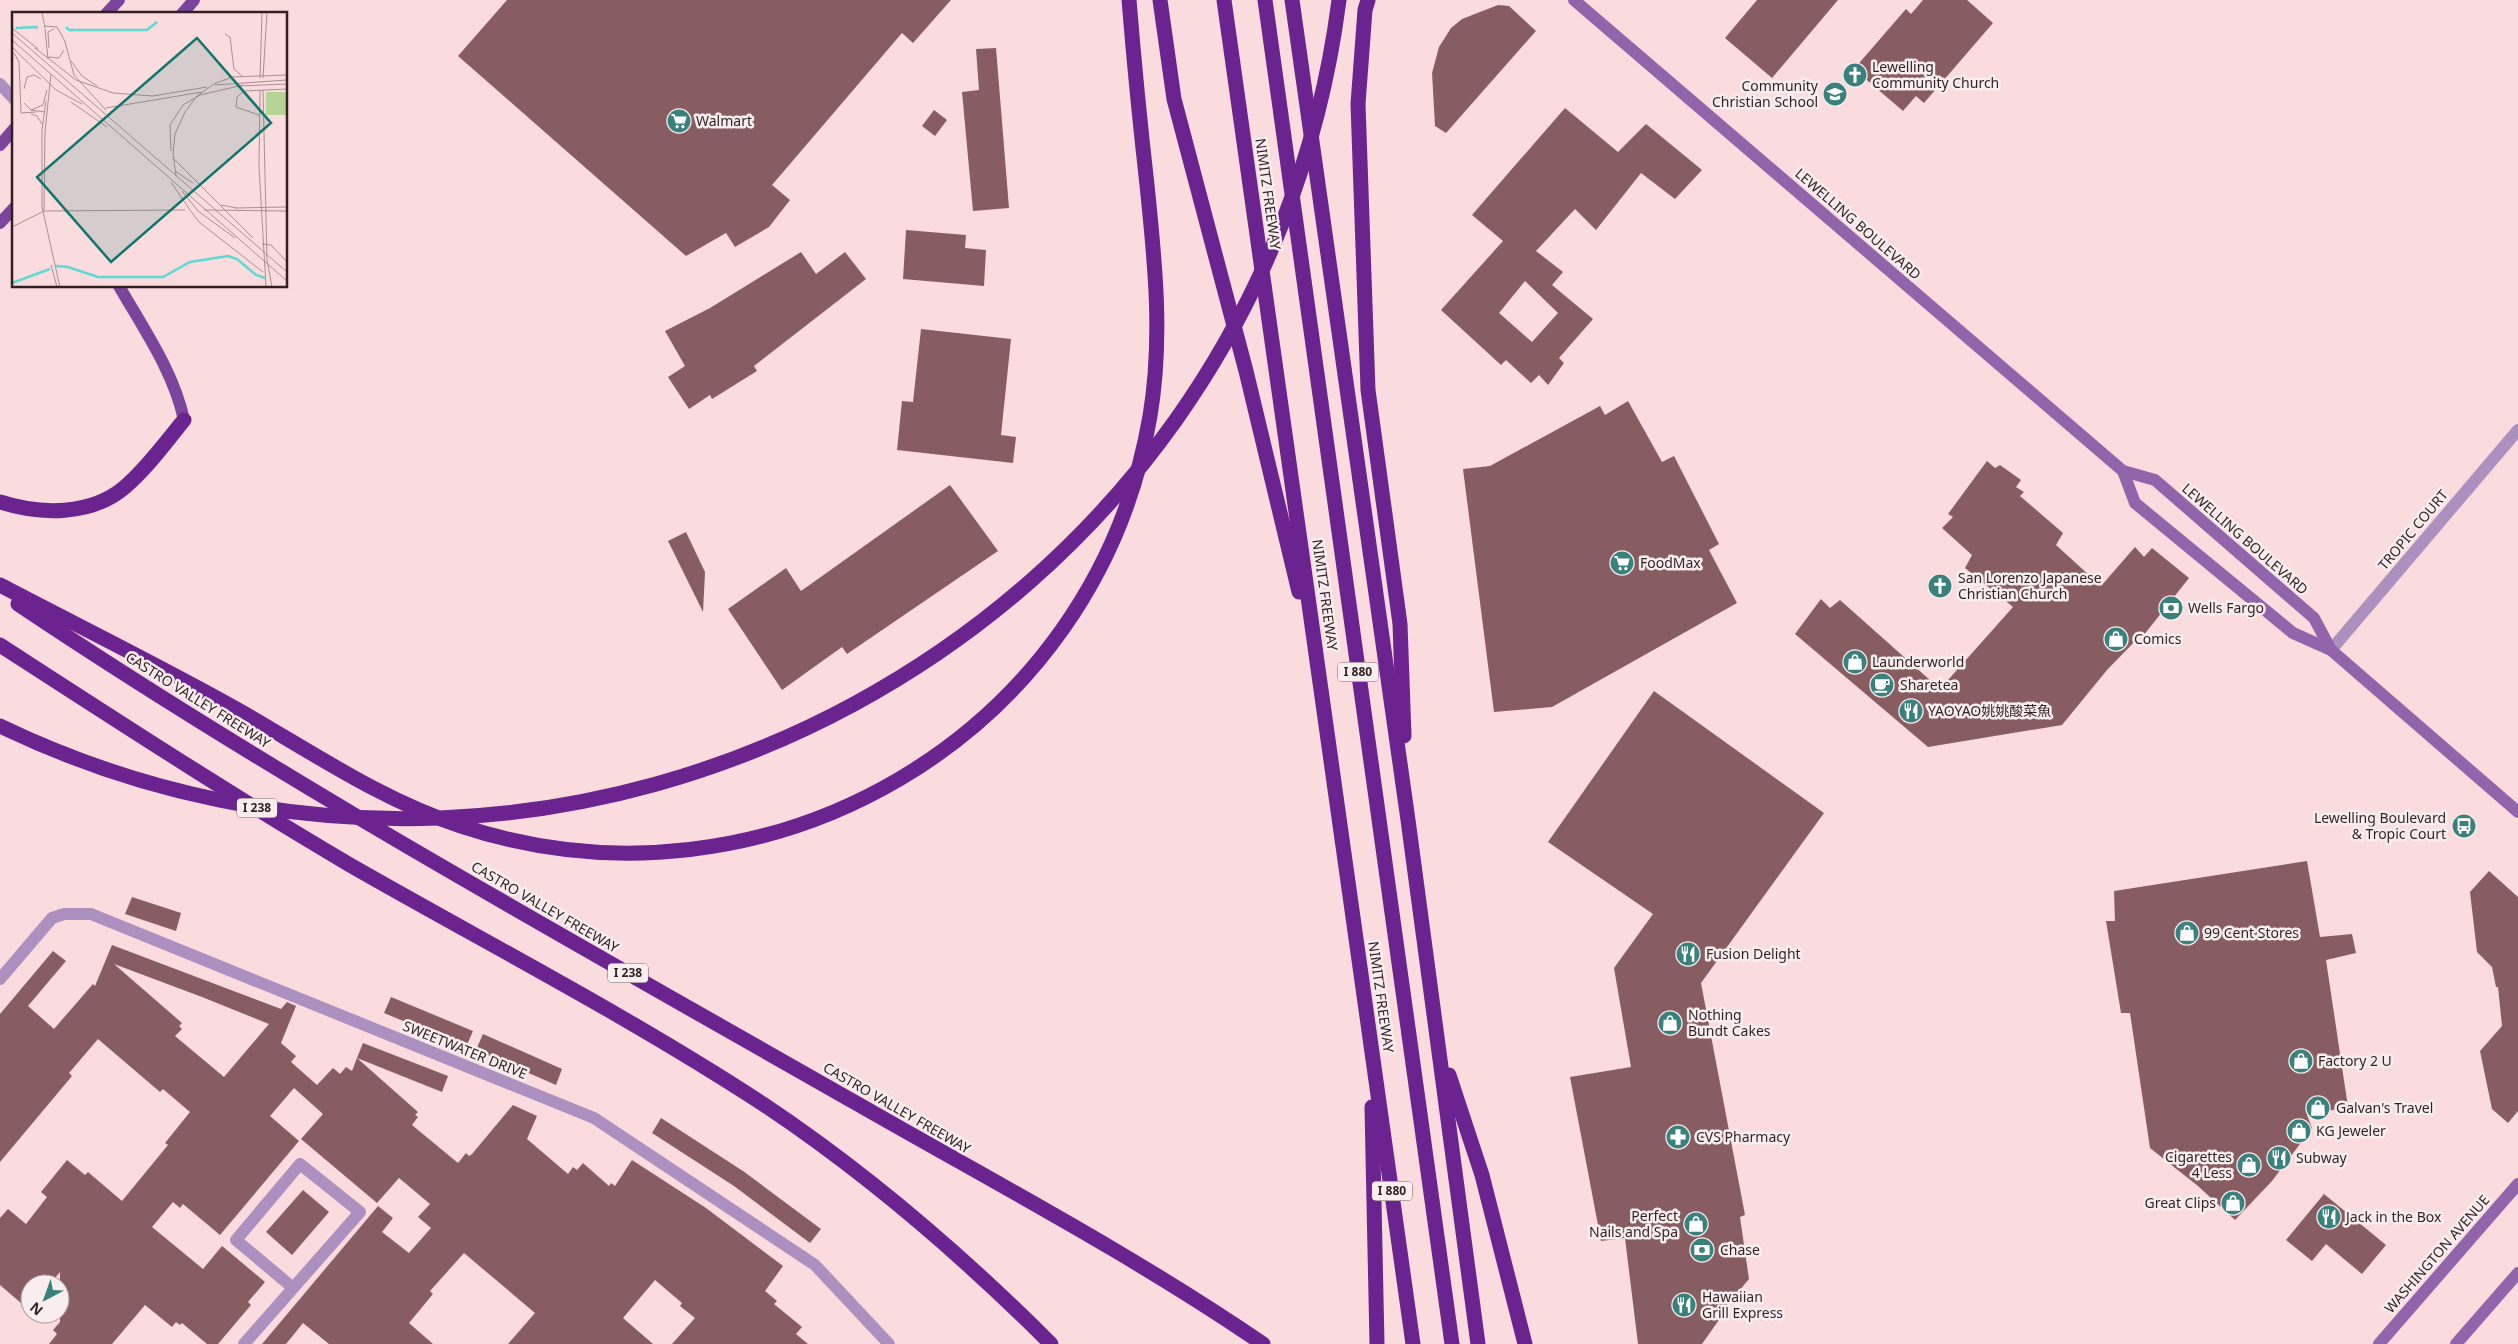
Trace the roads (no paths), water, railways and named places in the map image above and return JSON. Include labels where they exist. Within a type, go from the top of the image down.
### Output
[{"type":"highway","points":[[0,585],[204,691],[370,786],[414,808],[460,826],[503,838],[550,848],[598,854],[694,851],[740,843],[787,830],[833,814],[876,793],[921,766],[961,736],[1026,676],[1054,640],[1082,598],[1104,557],[1133,483],[1149,421],[1156,376],[1158,328],[1152,243],[1129,0]]},
{"type":"highway","points":[[1160,0],[1174,99],[1246,371],[1320,678]]},
{"type":"highway","name":"NIMITZ FREEWAY","points":[[1224,0],[1413,1344]]},
{"type":"highway","name":"I 880","points":[[1264,0],[1452,1344]]},
{"type":"highway","name":"I 880","points":[[1292,0],[1408,820],[1478,1344]]},
{"type":"highway","points":[[0,726],[61,753],[114,772],[208,797],[313,814],[400,819],[447,818],[542,809],[647,788],[729,762],[774,744],[860,702],[942,652],[974,629],[1055,560],[1120,491],[1179,414],[1232,330],[1276,236],[1305,156],[1318,109],[1329,62],[1339,0]]},
{"type":"highway","points":[[1368,0],[1364,10],[1358,104],[1368,390],[1400,624],[1408,820]]},
{"type":"highway","points":[[0,502],[43,512],[77,508],[102,501],[124,488],[144,469],[184,420]]},
{"type":"highway","name":"CASTRO VALLEY FREEWAY","points":[[0,592],[150,691],[314,790],[570,940],[1151,1273],[1262,1344]]},
{"type":"highway","name":"I 238","points":[[0,645],[304,837],[685,1056],[766,1106],[844,1161],[918,1220],[990,1283],[1050,1344]]},
{"type":"highway","points":[[1370,1038],[1377,1344]]},
{"type":"highway","points":[[1437,1038],[1484,1182],[1525,1344]]},
{"type":"main road","points":[[108,12],[118,0]]},
{"type":"main road","points":[[184,12],[194,0]]},
{"type":"main road","name":"LEWELLING BOULEVARD","points":[[1574,0],[2122,470],[2155,480],[2314,618],[2331,650]]},
{"type":"main road","points":[[0,145],[12,132]]},
{"type":"main road","points":[[0,223],[12,210]]},
{"type":"main road","points":[[120,288],[155,349],[180,400],[184,420]]},
{"type":"main road","name":"LEWELLING BOULEVARD","points":[[2122,470],[2135,503],[2296,636],[2331,650],[2518,812]]},
{"type":"main road","name":"WASHINGTON AVENUE","points":[[2379,1344],[2518,1184]]},
{"type":"main road","points":[[2456,1344],[2518,1273]]},
{"type":"street","points":[[0,84],[12,98]]},
{"type":"street","name":"TROPIC COURT","points":[[2331,650],[2518,430]]},
{"type":"street","name":"SWEETWATER DRIVE","points":[[0,979],[52,918],[64,914],[91,914],[594,1118],[815,1265],[889,1344]]},
{"type":"street","points":[[244,1344],[292,1287],[360,1212],[300,1164],[236,1240],[292,1287]]},
{"type":"place","name":"Lewelling Community Church","points":[[1855,75]]},
{"type":"place","name":"Community Christian School","points":[[1835,94]]},
{"type":"place","name":"Walmart","points":[[679,121]]},
{"type":"place","name":"FoodMax","points":[[1622,563]]},
{"type":"place","name":"San Lorenzo Japanese Christian Church","points":[[1940,586]]},
{"type":"place","name":"Wells Fargo","points":[[2171,608]]},
{"type":"place","name":"Comics","points":[[2116,639]]},
{"type":"place","name":"Launderworld","points":[[1855,662]]},
{"type":"place","name":"Sharetea","points":[[1882,685]]},
{"type":"place","name":"YAOYAO姚姚酸菜魚","points":[[1911,711]]},
{"type":"place","name":"Lewelling Boulevard & Tropic Court","points":[[2464,826]]},
{"type":"place","name":"99 Cent Stores","points":[[2187,933]]},
{"type":"place","name":"Fusion Delight","points":[[1688,954]]},
{"type":"place","name":"Nothing Bundt Cakes","points":[[1670,1023]]},
{"type":"place","name":"Factory 2 U","points":[[2301,1061]]},
{"type":"place","name":"Galvan's Travel","points":[[2318,1108]]},
{"type":"place","name":"KG Jeweler","points":[[2299,1131]]},
{"type":"place","name":"CVS Pharmacy","points":[[1678,1137]]},
{"type":"place","name":"Subway","points":[[2279,1158]]},
{"type":"place","name":"Cigarettes 4 Less","points":[[2249,1165]]},
{"type":"place","name":"Great Clips","points":[[2233,1203]]},
{"type":"place","name":"Jack in the Box","points":[[2329,1217]]},
{"type":"place","name":"Perfect Nails and Spa","points":[[1696,1224]]},
{"type":"place","name":"Chase","points":[[1702,1250]]},
{"type":"place","name":"Hawaiian Grill Express","points":[[1684,1305]]}]
